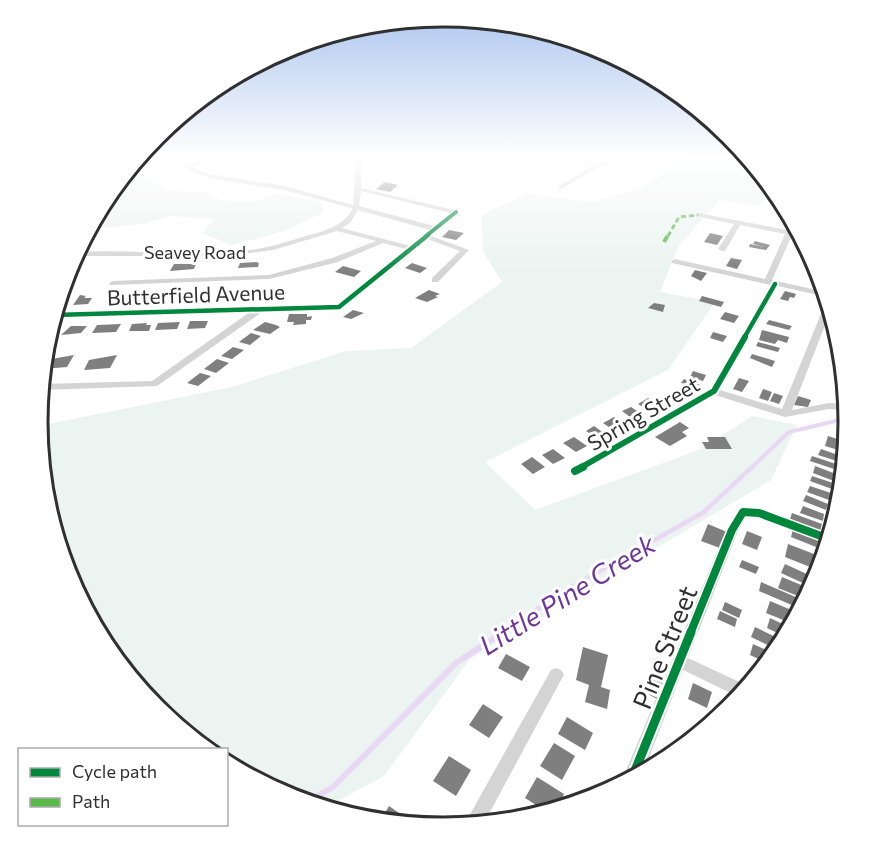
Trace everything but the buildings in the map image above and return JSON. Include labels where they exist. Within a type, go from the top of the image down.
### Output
[{"type":"street","points":[[307,194],[436,229]]},
{"type":"street","points":[[356,208],[358,194]]},
{"type":"street","points":[[334,228],[412,249],[456,212],[382,194]]},
{"type":"street","name":"Seavey Road","points":[[86,253],[124,251],[169,255],[250,252],[334,228],[350,219],[356,208]]},
{"type":"street","points":[[698,215],[789,233]]},
{"type":"street","points":[[722,249],[738,223]]},
{"type":"street","name":"Spring Street","points":[[575,471],[714,392],[771,283],[790,234]]},
{"type":"street","points":[[427,237],[465,250],[435,280]]},
{"type":"street","name":"Butterfield Avenue","points":[[113,283],[269,277],[335,260],[380,242]]},
{"type":"street","name":"Butterfield Avenue","points":[[63,315],[339,307],[412,249]]},
{"type":"street","points":[[675,261],[817,294]]},
{"type":"street","points":[[50,387],[154,384],[261,309]]},
{"type":"street","points":[[785,414],[824,317]]},
{"type":"street","points":[[714,392],[785,414],[837,406]]},
{"type":"street","name":"Pine Street","points":[[637,766],[732,530],[743,512],[759,513],[821,536]]},
{"type":"street","points":[[680,661],[735,688]]},
{"type":"street","points":[[478,815],[556,675]]},
{"type":"shaded area","points":[[121,194],[210,194],[220,200],[255,202],[279,194],[319,201],[324,212],[285,231],[232,245],[202,233],[215,219],[171,216],[144,224],[99,228]]},
{"type":"shaded area","points":[[526,194],[592,202],[622,194],[765,194],[767,198],[757,206],[719,200],[678,247],[660,292],[715,302],[668,370],[485,462],[535,510],[701,449],[752,416],[797,425],[771,480],[470,659],[384,776],[336,802],[292,787],[245,764],[228,753],[228,748],[221,748],[203,735],[164,701],[130,662],[101,619],[78,573],[61,524],[51,474],[48,424],[232,387],[346,351],[411,348],[502,282],[483,251],[481,215]]},
{"type":"waterway","name":"Little Pine Creek","points":[[751,468],[789,432],[838,420]]},
{"type":"waterway","name":"Little Pine Creek","points":[[500,634],[568,589],[704,512],[752,467]]},
{"type":"waterway","name":"Little Pine Creek","points":[[317,796],[333,787],[456,663],[503,632]]},
{"type":"marked path","points":[[664,242],[679,217],[698,215]]},
{"type":"cycle path","points":[[63,315],[339,307],[456,212]]},
{"type":"cycle path","points":[[575,471],[714,391],[775,284]]},
{"type":"cycle path","points":[[637,766],[732,530],[743,512],[759,513],[821,536]]}]
